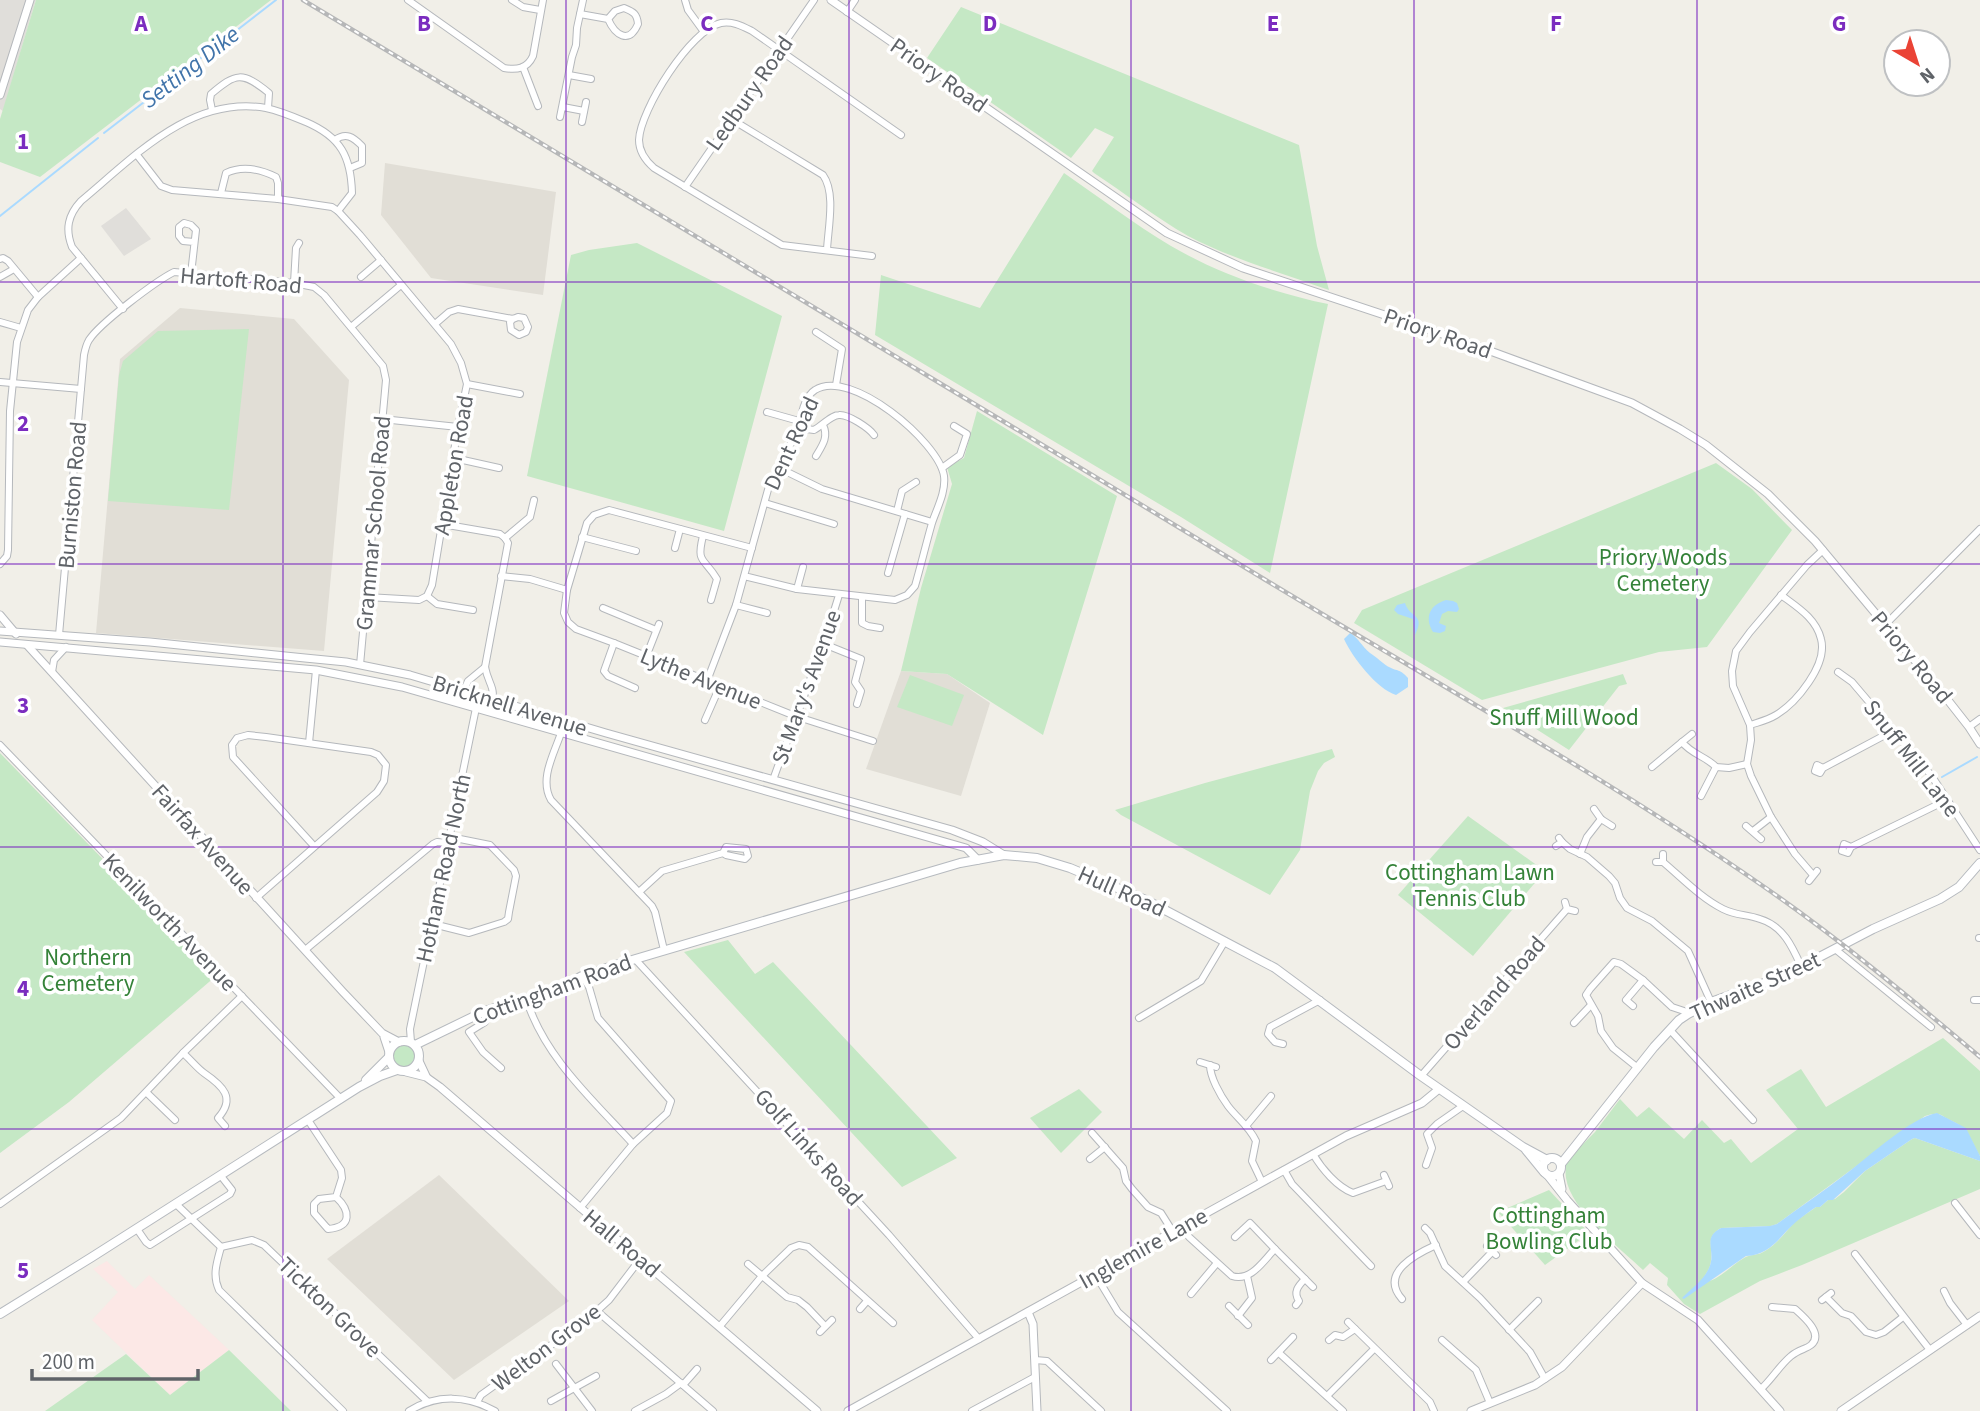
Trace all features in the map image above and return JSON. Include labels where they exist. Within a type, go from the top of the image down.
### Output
[{"type":"main road","name":"Hull Road","points":[[664,950],[908,877],[978,859],[1004,855],[1037,859],[1070,868],[1146,900],[1275,968],[1463,1106],[1523,1147],[1555,1164]]},
{"type":"main road","name":"Thwaite Street","points":[[1555,1164],[1575,1145],[1670,1030],[1688,1014],[1711,1002],[1780,977],[1873,929],[1940,899],[1959,887],[1980,863]]},
{"type":"main road","name":"Cottingham Road","points":[[420,1058],[428,1045],[443,1032],[464,1020],[560,988],[582,976],[664,950]]},
{"type":"main road","name":"Cottingham Road","points":[[407,1042],[443,1032]]},
{"type":"main road","points":[[0,1314],[359,1087],[380,1076],[414,1069],[420,1058],[407,1042],[393,1046],[389,1055],[359,1087]]},
{"type":"main road","points":[[389,1055],[391,1065],[401,1071]]},
{"type":"main road","name":"Hull Road","points":[[1523,1147],[1546,1174]]},
{"type":"main road","points":[[1555,1164],[1553,1177],[1546,1174],[1543,1166],[1555,1164]]},
{"type":"street","points":[[0,95],[30,0]]},
{"type":"street","points":[[408,0],[504,68],[514,70],[530,62],[533,56],[543,0]]},
{"type":"street","points":[[512,0],[523,7],[540,10]]},
{"type":"street","points":[[560,117],[583,0]]},
{"type":"street","points":[[685,0],[688,10],[704,32]]},
{"type":"street","name":"Ledbury Road","points":[[685,187],[814,0]]},
{"type":"street","name":"Priory Road","points":[[831,0],[1167,233],[1243,268],[1451,337],[1632,403],[1680,429],[1735,466],[1769,494],[1823,550],[1969,727],[1980,744]]},
{"type":"street","points":[[847,12],[855,0]]},
{"type":"street","points":[[624,8],[634,12],[638,24],[631,34],[625,36],[612,29],[608,19],[615,11],[624,8]]},
{"type":"street","points":[[580,14],[608,19]]},
{"type":"street","points":[[872,256],[782,245],[654,168],[645,160],[639,139],[657,89],[677,61],[704,32],[722,23],[735,23],[752,31],[901,135]]},
{"type":"street","points":[[523,67],[538,106]]},
{"type":"street","points":[[569,75],[590,79]]},
{"type":"street","points":[[212,110],[211,94],[236,76],[248,78],[269,93],[268,108]]},
{"type":"street","points":[[582,122],[586,102]]},
{"type":"street","points":[[123,309],[72,247],[67,229],[71,213],[78,203],[137,155],[181,122],[212,110],[236,107],[268,108],[316,126],[335,140],[345,156],[350,168],[352,193],[338,211],[323,205],[278,198],[172,190],[161,186],[137,155]]},
{"type":"street","points":[[563,107],[584,111]]},
{"type":"street","points":[[732,119],[823,175],[829,183],[831,194],[827,250]]},
{"type":"street","points":[[335,140],[342,135],[349,135],[362,146],[362,163],[350,168]]},
{"type":"street","points":[[221,193],[226,173],[234,169],[253,169],[276,177],[278,198]]},
{"type":"street","name":"Appleton Road","points":[[338,211],[451,344],[461,363],[467,384],[432,584],[427,596]]},
{"type":"street","points":[[191,274],[194,242]]},
{"type":"street","points":[[293,282],[296,248],[299,243]]},
{"type":"street","points":[[0,258],[8,261],[38,297]]},
{"type":"street","points":[[0,564],[8,550],[12,383],[14,356],[21,328],[28,310],[38,297],[81,258]]},
{"type":"street","points":[[361,277],[381,260]]},
{"type":"street","points":[[0,276],[14,269]]},
{"type":"street","name":"Hartoft Road","points":[[84,355],[89,340],[97,330],[160,279],[174,272],[293,282],[314,287],[324,295],[383,366],[386,380]]},
{"type":"street","points":[[351,327],[401,285]]},
{"type":"street","points":[[436,324],[449,312],[458,309],[513,318]]},
{"type":"street","points":[[0,322],[21,328]]},
{"type":"street","points":[[816,332],[842,349],[836,384]]},
{"type":"street","name":"Burniston Road","points":[[59,635],[84,355]]},
{"type":"street","name":"Grammar School Road","points":[[360,665],[386,380]]},
{"type":"street","points":[[0,382],[81,389]]},
{"type":"street","points":[[467,384],[520,394]]},
{"type":"street","name":"Dent Road","points":[[706,681],[736,605],[769,486],[799,425],[810,394],[822,386],[836,384],[869,396],[905,424],[923,442],[942,468]]},
{"type":"street","points":[[767,412],[814,430],[837,415],[843,415],[870,429],[874,435]]},
{"type":"street","points":[[382,419],[458,427]]},
{"type":"street","points":[[816,456],[826,437],[823,425]]},
{"type":"street","points":[[744,576],[797,590],[839,595],[895,600],[907,595],[915,586],[944,487],[942,468],[960,454],[967,435],[954,426]]},
{"type":"street","points":[[454,458],[499,468]]},
{"type":"street","points":[[779,468],[822,489],[932,522]]},
{"type":"street","points":[[897,511],[902,491],[916,482]]},
{"type":"street","points":[[489,711],[494,686],[485,667],[506,540],[530,517],[534,500]]},
{"type":"street","points":[[765,503],[834,524]]},
{"type":"street","points":[[501,576],[530,579],[566,590],[587,523],[594,515],[609,510],[752,548]]},
{"type":"street","points":[[888,573],[905,514]]},
{"type":"street","points":[[442,524],[500,534],[506,540]]},
{"type":"street","points":[[675,548],[680,529]]},
{"type":"street","points":[[1885,625],[1980,529]]},
{"type":"street","points":[[704,536],[699,551],[701,559],[717,579],[711,600]]},
{"type":"street","points":[[582,537],[636,551]]},
{"type":"street","points":[[1813,876],[1771,817],[1747,764],[1751,740],[1750,725],[1733,686],[1732,671],[1736,651],[1781,595],[1823,550]]},
{"type":"street","points":[[797,590],[803,566]]},
{"type":"street","name":"Lythe Avenue","points":[[566,590],[564,612],[568,622],[576,629],[795,716],[871,738]]},
{"type":"street","name":"St Mary's Avenue","points":[[773,780],[824,644],[839,595]]},
{"type":"street","points":[[1750,725],[1775,716],[1787,708],[1809,683],[1822,654],[1822,641],[1815,625],[1803,611],[1781,595]]},
{"type":"street","points":[[367,597],[419,600],[427,596],[437,604],[473,610]]},
{"type":"street","points":[[862,597],[862,623],[880,628]]},
{"type":"street","points":[[736,605],[767,613]]},
{"type":"street","points":[[603,608],[658,627],[646,657]]},
{"type":"street","name":"Fairfax Avenue","points":[[0,615],[382,1033],[389,1055]]},
{"type":"street","name":"Bricknell Avenue","points":[[0,631],[150,642],[360,665],[410,675],[952,831],[983,842],[1004,855]]},
{"type":"street","name":"Bricknell Avenue","points":[[0,642],[316,670],[402,687],[966,848],[978,859]]},
{"type":"street","points":[[614,643],[604,671],[608,676],[635,688]]},
{"type":"street","points":[[824,644],[861,659],[855,682],[861,691],[857,704]]},
{"type":"street","points":[[52,673],[54,660],[66,648]]},
{"type":"street","points":[[259,666],[260,654]]},
{"type":"street","points":[[459,702],[468,681],[485,667]]},
{"type":"street","points":[[309,743],[316,670]]},
{"type":"street","name":"Snuff Mill Lane","points":[[1838,672],[1852,682],[1930,775],[1980,850]]},
{"type":"street","points":[[705,720],[720,686]]},
{"type":"street","name":"Hotham Road North","points":[[407,1042],[476,708]]},
{"type":"street","points":[[1969,727],[1980,719]]},
{"type":"street","points":[[1823,768],[1892,730]]},
{"type":"street","points":[[561,733],[545,779],[546,791],[551,800],[655,911],[664,950]]},
{"type":"street","points":[[1652,767],[1692,734]]},
{"type":"street","points":[[256,898],[377,792],[384,781],[386,765],[378,755],[371,752],[248,735],[237,738],[232,746],[232,754],[237,762],[314,846]]},
{"type":"street","points":[[1682,742],[1716,767],[1729,768],[1747,764]]},
{"type":"street","name":"Kenilworth Avenue","points":[[0,746],[341,1099]]},
{"type":"street","points":[[1700,796],[1716,767]]},
{"type":"street","points":[[1851,847],[1947,800]]},
{"type":"street","points":[[1594,809],[1601,819],[1612,826]]},
{"type":"street","points":[[1753,831],[1771,817]]},
{"type":"street","points":[[1580,854],[1587,837],[1601,819]]},
{"type":"street","points":[[1746,826],[1761,839]]},
{"type":"street","points":[[305,950],[433,844],[450,840],[490,845],[514,870],[516,876],[508,919],[469,933],[433,924]]},
{"type":"street","points":[[1559,842],[1587,857],[1615,883],[1619,898],[1627,908],[1652,921],[1688,951],[1711,1002]]},
{"type":"street","points":[[639,892],[662,871],[723,853]]},
{"type":"street","points":[[1660,859],[1721,908],[1738,915],[1760,919],[1778,928],[1785,935],[1801,966]]},
{"type":"street","points":[[1972,873],[1980,879]]},
{"type":"street","name":"Overland Road","points":[[1421,1076],[1566,905],[1575,911]]},
{"type":"street","points":[[1139,1018],[1202,981],[1225,941]]},
{"type":"street","points":[[1835,949],[1931,1027]]},
{"type":"street","name":"Golf Links Road","points":[[635,959],[863,1206],[979,1339]]},
{"type":"street","points":[[1638,1068],[1613,1048],[1601,1031],[1598,1016],[1586,995],[1614,962],[1643,980],[1672,1007],[1688,1014]]},
{"type":"street","points":[[580,1208],[633,1144],[667,1112],[671,1101],[598,1018],[589,988],[582,976]]},
{"type":"street","points":[[1633,1006],[1626,1000],[1643,980]]},
{"type":"street","points":[[0,1204],[111,1126],[242,996]]},
{"type":"street","points":[[526,998],[532,1018],[551,1051],[633,1144]]},
{"type":"street","points":[[1283,1044],[1275,1042],[1268,1034],[1270,1027],[1320,1000]]},
{"type":"street","points":[[1573,1022],[1591,1005]]},
{"type":"street","points":[[485,1011],[485,1022],[469,1032],[483,1052],[502,1068]]},
{"type":"street","points":[[1670,1030],[1753,1120]]},
{"type":"street","name":"Fairfax Avenue","points":[[382,1033],[407,1042]]},
{"type":"street","points":[[183,1053],[225,1091],[226,1109],[218,1118],[225,1126]]},
{"type":"street","name":"Hall Road","points":[[420,1058],[426,1077]]},
{"type":"street","points":[[1200,1062],[1213,1066],[1210,1072],[1227,1106],[1256,1141],[1252,1161],[1262,1182]]},
{"type":"street","name":"Hall Road","points":[[401,1071],[426,1077],[817,1411]]},
{"type":"street","name":"Inglemire Lane","points":[[848,1411],[1346,1136],[1422,1102],[1439,1089]]},
{"type":"street","points":[[147,1093],[175,1120]]},
{"type":"street","points":[[1246,1126],[1272,1096]]},
{"type":"street","points":[[1425,1167],[1432,1148],[1427,1134],[1463,1106]]},
{"type":"street","points":[[308,1120],[341,1170],[342,1178],[336,1196]]},
{"type":"street","points":[[1092,1133],[1123,1168],[1126,1181],[1132,1189],[1148,1207],[1161,1213],[1173,1232]]},
{"type":"street","points":[[1090,1160],[1105,1147]]},
{"type":"street","points":[[1313,1154],[1321,1167],[1346,1191],[1353,1194],[1387,1181]]},
{"type":"street","points":[[1555,1164],[1560,1186],[1567,1200]]},
{"type":"street","points":[[1284,1170],[1292,1184],[1371,1266]]},
{"type":"street","points":[[1546,1174],[1642,1283],[1698,1320],[1780,1411]]},
{"type":"street","points":[[137,1229],[150,1245],[191,1220],[230,1194],[232,1190],[221,1176]]},
{"type":"street","points":[[336,1196],[347,1211],[348,1217],[334,1229],[328,1229],[314,1213],[314,1204],[320,1199],[336,1196]]},
{"type":"street","points":[[176,1203],[221,1247],[215,1280],[219,1290],[342,1411]]},
{"type":"street","points":[[1955,1203],[1980,1235]]},
{"type":"street","points":[[1236,1237],[1250,1223],[1313,1287]]},
{"type":"street","points":[[1182,1227],[1217,1263],[1238,1278],[1253,1272],[1275,1249]]},
{"type":"street","points":[[1424,1228],[1430,1233],[1445,1266],[1530,1352],[1545,1379]]},
{"type":"street","name":"Tickton Grove","points":[[221,1247],[251,1240],[264,1245],[428,1402]]},
{"type":"street","points":[[720,1326],[762,1276],[790,1248],[799,1245],[808,1247],[893,1323]]},
{"type":"street","points":[[1403,1301],[1396,1292],[1395,1283],[1399,1269],[1419,1252],[1436,1245]]},
{"type":"street","points":[[1463,1282],[1492,1251]]},
{"type":"street","points":[[1856,1254],[1930,1350]]},
{"type":"street","name":"Welton Grove","points":[[477,1402],[481,1395],[597,1311],[641,1258]]},
{"type":"street","points":[[1191,1295],[1217,1263]]},
{"type":"street","points":[[748,1264],[787,1297],[799,1300],[823,1329],[832,1320]]},
{"type":"street","points":[[1096,1274],[1118,1312],[1227,1411]]},
{"type":"street","points":[[1238,1316],[1252,1298],[1247,1276]]},
{"type":"street","points":[[1296,1305],[1299,1301],[1296,1295],[1297,1287],[1305,1279]]},
{"type":"street","points":[[1471,1411],[1545,1379],[1562,1367],[1642,1283]]},
{"type":"street","points":[[1944,1291],[1967,1325]]},
{"type":"street","points":[[1826,1297],[1842,1313],[1851,1315],[1866,1332],[1876,1335],[1903,1317]]},
{"type":"street","points":[[1509,1329],[1538,1300]]},
{"type":"street","points":[[860,1309],[867,1301]]},
{"type":"street","points":[[1228,1306],[1248,1325]]},
{"type":"street","points":[[1761,1389],[1785,1362],[1800,1349],[1807,1348],[1815,1338],[1814,1329],[1795,1309],[1772,1307]]},
{"type":"street","points":[[597,1311],[713,1411]]},
{"type":"street","points":[[1028,1312],[1033,1324],[1037,1411]]},
{"type":"street","points":[[1841,1411],[1980,1316]]},
{"type":"street","points":[[1348,1322],[1430,1402],[1434,1411]]},
{"type":"street","points":[[1329,1340],[1335,1335],[1343,1337],[1355,1329]]},
{"type":"street","points":[[1271,1360],[1293,1337]]},
{"type":"street","points":[[1442,1339],[1476,1370],[1490,1403]]},
{"type":"street","points":[[1327,1396],[1374,1349]]},
{"type":"street","points":[[1279,1353],[1343,1411]]},
{"type":"street","points":[[1035,1360],[1047,1361],[1101,1411]]},
{"type":"street","points":[[556,1364],[592,1411]]},
{"type":"street","points":[[635,1411],[682,1384],[697,1369]]},
{"type":"street","points":[[551,1401],[596,1376]]},
{"type":"street","points":[[972,1411],[1035,1377]]},
{"type":"street","points":[[409,1411],[441,1398],[477,1402],[495,1411]]},
{"type":"shaded area","points":[[0,0],[36,0],[3,111],[0,109]]},
{"type":"shaded area","points":[[385,163],[556,192],[543,295],[431,278],[381,215]]},
{"type":"shaded area","points":[[126,208],[151,239],[124,256],[101,226]]},
{"type":"shaded area","points":[[180,308],[294,319],[349,380],[324,651],[96,633],[120,359]]},
{"type":"shaded area","points":[[901,671],[947,674],[990,703],[961,796],[866,769]]},
{"type":"shaded area","points":[[439,1175],[569,1301],[454,1380],[327,1259]]},
{"type":"shaded area","points":[[107,1261],[135,1289],[149,1275],[229,1350],[170,1395],[92,1320],[118,1292],[93,1269]]},
{"type":"green space","points":[[36,0],[271,0],[40,177],[0,162],[0,119]]},
{"type":"green space","points":[[961,7],[1299,145],[1317,246],[1329,290],[1240,259],[1188,236],[1094,173],[1092,171],[1114,137],[1095,128],[1071,158],[927,58]]},
{"type":"green space","points":[[1064,173],[1144,229],[1189,256],[1248,281],[1328,304],[1270,573],[875,335],[881,275],[980,308]]},
{"type":"green space","points":[[637,243],[782,316],[724,531],[527,476],[571,255]]},
{"type":"green space","points":[[249,329],[229,510],[108,501],[119,375],[123,361],[158,331]]},
{"type":"green space","points":[[977,411],[1117,496],[1043,735],[947,674],[901,671],[921,588],[952,484],[947,467],[964,458]]},
{"type":"green space","name":"Priory Woods Cemetery","points":[[1716,463],[1752,489],[1792,530],[1707,647],[1659,652],[1482,700],[1354,623],[1362,610]]},
{"type":"green space","name":"Snuff Mill Wood","points":[[1623,674],[1627,684],[1619,686],[1569,750],[1503,708]]},
{"type":"green space","points":[[910,675],[964,695],[952,726],[897,707]]},
{"type":"green space","points":[[1332,749],[1335,757],[1324,763],[1318,771],[1310,791],[1300,850],[1270,895],[1115,810],[1205,783]]},
{"type":"green space","name":"Northern Cemetery","points":[[0,753],[216,976],[69,1102],[0,1153]]},
{"type":"green space","name":"Cottingham Lawn Tennis Club","points":[[1468,816],[1545,871],[1473,956],[1398,895]]},
{"type":"green space","points":[[728,940],[755,974],[773,962],[957,1158],[902,1187],[684,952]]},
{"type":"green space","points":[[1943,1038],[1980,1071],[1980,1156],[1966,1131],[1958,1124],[1940,1114],[1925,1116],[1777,1224],[1721,1228],[1716,1231],[1711,1238],[1710,1266],[1701,1282],[1712,1280],[1744,1258],[1760,1254],[1769,1248],[1798,1219],[1828,1200],[1835,1199],[1865,1171],[1915,1138],[1980,1161],[1980,1189],[1760,1281],[1700,1314],[1684,1304],[1667,1285],[1668,1278],[1650,1263],[1643,1270],[1610,1240],[1586,1216],[1570,1191],[1566,1161],[1595,1132],[1620,1099],[1637,1117],[1649,1107],[1684,1139],[1702,1120],[1724,1143],[1731,1139],[1751,1163],[1798,1129],[1766,1090],[1801,1069],[1826,1107]]},
{"type":"green space","points":[[399,1045],[409,1045],[416,1052],[416,1062],[409,1069],[399,1069],[392,1062],[392,1052]]},
{"type":"green space","points":[[1079,1089],[1102,1112],[1061,1153],[1030,1118]]},
{"type":"green space","name":"Cottingham Bowling Club","points":[[1549,1190],[1589,1233],[1545,1265],[1498,1212]]},
{"type":"green space","points":[[229,1350],[291,1411],[45,1411],[126,1354],[170,1395]]},
{"type":"water","points":[[1446,600],[1457,603],[1459,609],[1457,612],[1448,611],[1442,614],[1439,623],[1446,626],[1445,631],[1433,632],[1429,621],[1430,612]]},
{"type":"water","points":[[1405,603],[1418,619],[1415,635],[1413,619],[1394,610],[1397,605]]},
{"type":"water","points":[[1350,633],[1387,666],[1405,675],[1408,678],[1408,687],[1396,695],[1373,679],[1344,639]]},
{"type":"water","points":[[1937,1113],[1966,1128],[1980,1161],[1912,1139],[1865,1171],[1833,1200],[1828,1200],[1802,1217],[1769,1248],[1746,1256],[1682,1298],[1707,1273],[1711,1262],[1711,1241],[1715,1232],[1721,1228],[1777,1224],[1903,1129]]},
{"type":"waterway","name":"Setting Dike","points":[[104,133],[276,0]]},
{"type":"waterway","name":"Setting Dike","points":[[0,216],[98,138]]},
{"type":"waterway","points":[[1942,777],[1977,757]]},
{"type":"railway","points":[[303,0],[1637,803],[1817,925],[1980,1057]]}]
